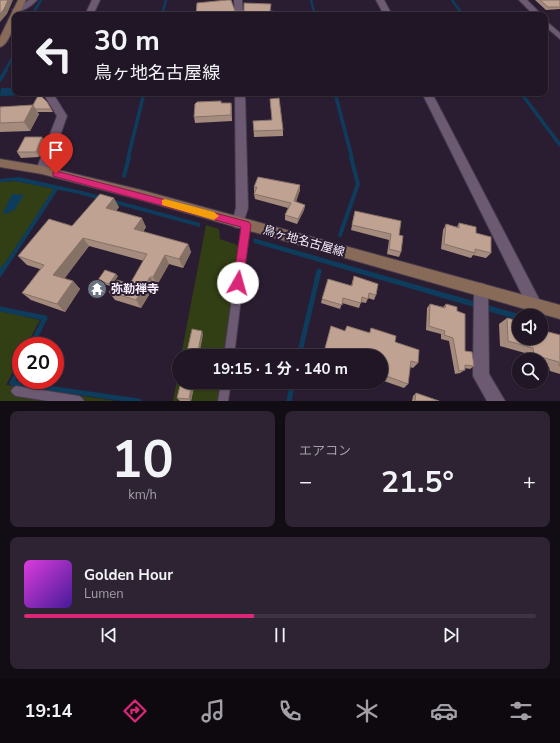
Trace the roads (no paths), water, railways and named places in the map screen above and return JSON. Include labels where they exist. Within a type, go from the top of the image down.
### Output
[{"type":"main road","points":[[16,10],[22,0]]},
{"type":"main road","points":[[0,45],[12,19]]},
{"type":"main road","name":"鳥ヶ地名古屋線","points":[[0,163],[42,170],[242,224],[481,299],[534,304],[560,312]]},
{"type":"street","points":[[16,10],[31,3],[33,0]]},
{"type":"street","points":[[90,12],[96,0]]},
{"type":"street","points":[[238,0],[239,12]]},
{"type":"street","points":[[380,0],[386,12]]},
{"type":"street","points":[[523,0],[535,12]]},
{"type":"street","points":[[548,25],[560,37]]},
{"type":"street","points":[[42,170],[62,116],[50,96]]},
{"type":"street","points":[[240,96],[242,224]]},
{"type":"street","points":[[429,96],[534,304]]},
{"type":"street","points":[[481,299],[481,376],[497,401]]},
{"type":"lane","points":[[230,349],[242,224]]},
{"type":"lane","points":[[223,401],[225,389]]},
{"type":"lane","points":[[16,390],[78,401]]},
{"type":"water","points":[[1,88],[12,88],[12,96],[0,96]]},
{"type":"water","points":[[19,177],[82,191],[200,223],[200,227],[79,194],[15,181],[0,182],[0,179]]},
{"type":"water","points":[[12,194],[24,195],[14,211],[11,210],[8,214],[3,213]]},
{"type":"water","points":[[253,238],[512,312],[512,318],[254,243]]},
{"type":"waterway","points":[[34,12],[41,0]]},
{"type":"waterway","points":[[163,12],[166,0]]},
{"type":"waterway","points":[[311,0],[314,12]]},
{"type":"waterway","points":[[452,0],[461,12]]},
{"type":"waterway","points":[[5,71],[12,58]]},
{"type":"waterway","points":[[0,80],[6,70]]},
{"type":"waterway","points":[[128,158],[143,96]]},
{"type":"waterway","points":[[336,96],[352,158]]},
{"type":"waterway","points":[[523,96],[560,145]]},
{"type":"waterway","points":[[124,176],[129,157]]},
{"type":"waterway","points":[[340,235],[358,184],[351,157]]},
{"type":"waterway","points":[[5,267],[56,189]]},
{"type":"waterway","points":[[0,274],[5,266]]},
{"type":"waterway","points":[[301,349],[319,271]]},
{"type":"waterway","points":[[0,309],[45,318],[36,337]]},
{"type":"waterway","points":[[54,389],[139,401]]},
{"type":"waterway","points":[[289,401],[292,389]]},
{"type":"place","name":"弥勒禅寺","points":[[97,289]]}]
